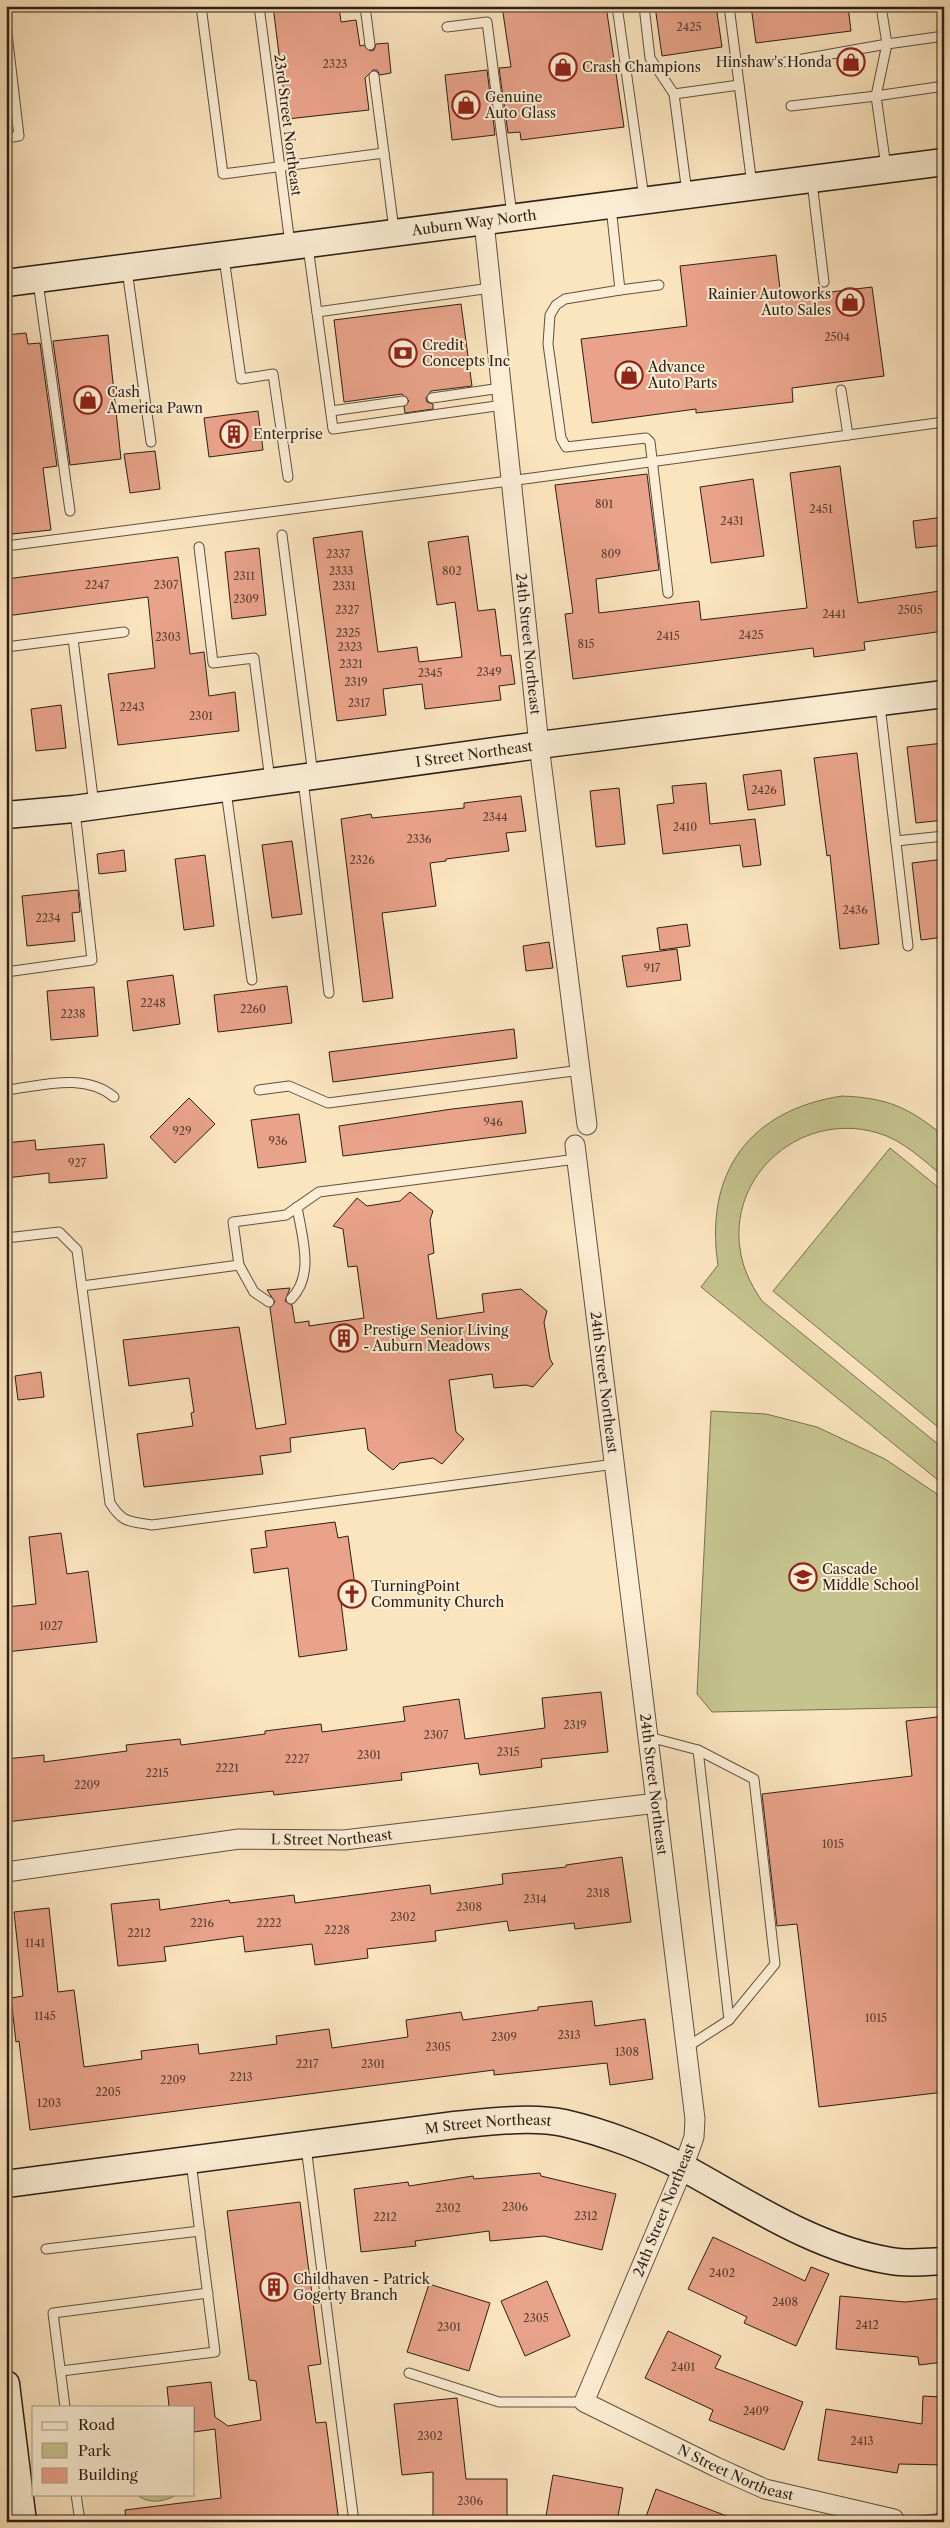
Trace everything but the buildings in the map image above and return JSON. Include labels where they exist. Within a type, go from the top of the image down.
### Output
[{"type":"street","name":"Auburn Way North","points":[[6,283],[944,162]]},
{"type":"street","name":"24th Street Northeast","points":[[484,222],[539,745],[587,1125]]},
{"type":"street","name":"I Street Northeast","points":[[6,815],[84,807],[539,745],[944,694]]},
{"type":"street","name":"24th Street Northeast","points":[[576,1152],[695,2119],[694,2137],[684,2168],[584,2402]]},
{"type":"street","name":"L Street Northeast","points":[[6,1872],[240,1839],[344,1840],[657,1803]]},
{"type":"street","name":"M Street Northeast","points":[[6,2184],[306,2144],[505,2120],[562,2122],[612,2137],[684,2168],[809,2235],[848,2251],[893,2261],[944,2261]]},
{"type":"street","points":[[6,2384],[24,2522]]},
{"type":"street","name":"N Street Northeast","points":[[584,2402],[765,2489],[903,2521]]},
{"type":"lane","points":[[201,6],[223,174],[384,153]]},
{"type":"lane","name":"23rd Street Northeast","points":[[259,6],[280,166],[317,312],[333,429],[502,397]]},
{"type":"lane","points":[[365,6],[370,45]]},
{"type":"lane","points":[[617,6],[644,201]]},
{"type":"lane","points":[[644,6],[650,58],[674,94],[687,195]]},
{"type":"lane","points":[[729,6],[752,187]]},
{"type":"lane","points":[[881,6],[886,44],[876,96],[886,170]]},
{"type":"lane","points":[[446,27],[487,22],[512,218]]},
{"type":"lane","points":[[6,25],[20,136],[6,138]]},
{"type":"lane","points":[[786,62],[886,44],[944,36]]},
{"type":"lane","points":[[374,76],[394,233]]},
{"type":"lane","points":[[674,94],[739,85]]},
{"type":"lane","points":[[791,106],[944,86]]},
{"type":"lane","points":[[811,179],[824,282]]},
{"type":"lane","points":[[611,205],[620,290]]},
{"type":"lane","points":[[223,255],[241,379],[274,374],[288,477]]},
{"type":"lane","points":[[127,268],[151,442]]},
{"type":"lane","points":[[38,279],[70,511]]},
{"type":"lane","points":[[658,285],[565,299],[556,305],[550,315],[548,344],[561,438],[566,447],[646,438],[650,442],[668,593]]},
{"type":"lane","points":[[317,312],[491,288]]},
{"type":"lane","points":[[841,390],[848,435]]},
{"type":"lane","points":[[432,398],[502,397]]},
{"type":"lane","points":[[331,411],[403,402]]},
{"type":"lane","points":[[6,546],[511,481],[944,422]]},
{"type":"lane","points":[[282,535],[330,993]]},
{"type":"lane","points":[[199,547],[213,663],[254,658],[270,782]]},
{"type":"lane","points":[[6,647],[124,632]]},
{"type":"lane","points":[[6,972],[92,960],[73,639]]},
{"type":"lane","points":[[880,702],[908,946]]},
{"type":"lane","points":[[226,788],[252,980]]},
{"type":"lane","points":[[896,841],[944,836]]},
{"type":"lane","points":[[258,1090],[289,1086],[328,1103],[581,1070]]},
{"type":"lane","points":[[6,1090],[75,1082],[90,1083],[105,1090],[114,1097]]},
{"type":"lane","points":[[269,1302],[254,1292],[239,1265],[233,1222],[286,1215],[318,1192],[576,1152]]},
{"type":"lane","points":[[291,1299],[298,1292],[304,1279],[306,1260],[297,1207]]},
{"type":"lane","points":[[6,1238],[59,1232],[77,1250],[110,1503],[119,1517],[131,1522],[152,1525],[615,1464]]},
{"type":"lane","points":[[82,1286],[239,1265]]},
{"type":"lane","points":[[649,1737],[698,1750],[754,1779],[775,1964],[729,2020],[687,2047]]},
{"type":"lane","points":[[698,1750],[729,2020]]},
{"type":"lane","points":[[306,2144],[354,2522]]},
{"type":"lane","points":[[60,2371],[216,2352],[191,2159]]},
{"type":"lane","points":[[46,2249],[200,2231]]},
{"type":"lane","points":[[65,2406],[53,2313],[208,2293]]},
{"type":"lane","points":[[409,2373],[499,2402],[584,2402]]},
{"type":"lane","points":[[76,2496],[80,2522]]},
{"type":"lane","points":[[903,2521],[944,2518]]},
{"type":"green space","points":[[842,1096],[872,1099],[897,1106],[919,1118],[944,1136],[944,1177],[905,1146],[878,1133],[848,1128],[820,1132],[794,1142],[772,1158],[755,1180],[743,1205],[739,1233],[743,1263],[751,1283],[762,1301],[944,1449],[944,1485],[701,1287],[718,1265],[716,1232],[719,1201],[727,1174],[740,1151],[759,1131],[782,1115],[810,1103]]},
{"type":"green space","points":[[890,1148],[944,1192],[944,1432],[773,1291]]},
{"type":"green space","points":[[711,1411],[766,1414],[817,1427],[885,1459],[937,1494],[944,1506],[944,1707],[712,1712],[697,1694]]},
{"type":"green space","points":[[139,2496],[174,2496],[157,2501],[146,2500]]},
{"type":"place","name":"Hinshaw's Honda","points":[[851,62]]},
{"type":"place","name":"Crash Champions","points":[[563,67]]},
{"type":"place","name":"Genuine Auto Glass","points":[[466,105]]},
{"type":"place","name":"Rainier Autoworks Auto Sales","points":[[850,302]]},
{"type":"place","name":"Credit Concepts Inc","points":[[403,353]]},
{"type":"place","name":"Advance Auto Parts","points":[[629,375]]},
{"type":"place","name":"Cash America Pawn","points":[[88,400]]},
{"type":"place","name":"Enterprise","points":[[234,434]]},
{"type":"place","name":"Prestige Senior Living - Auburn Meadows","points":[[344,1338]]},
{"type":"place","name":"Cascade Middle School","points":[[803,1577]]},
{"type":"place","name":"TurningPoint Community Church","points":[[352,1594]]},
{"type":"place","name":"Childhaven - Patrick Gogerty Branch","points":[[274,2287]]}]
